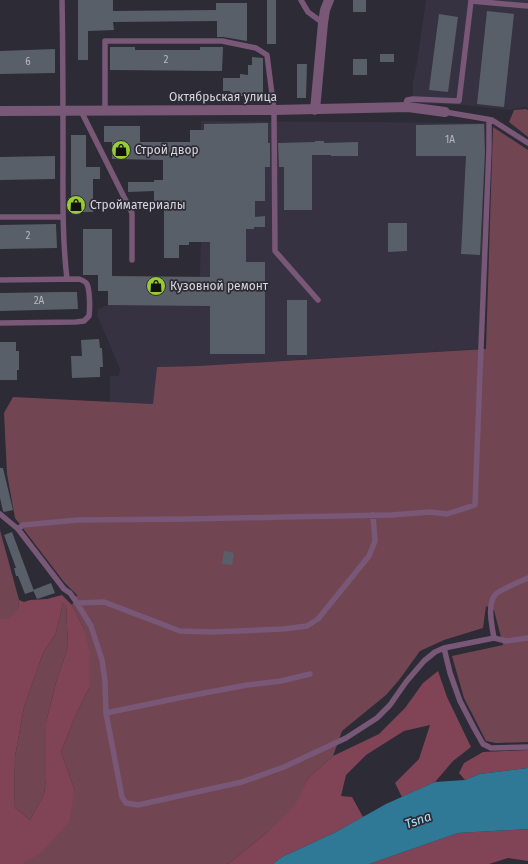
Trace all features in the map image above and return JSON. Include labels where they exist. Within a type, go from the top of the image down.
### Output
[{"type":"street","points":[[315,110],[323,23],[325,10],[329,0]]},
{"type":"street","name":"Октябрьская улица","points":[[0,110],[315,110],[404,107],[445,112]]},
{"type":"lane","points":[[62,0],[63,217],[64,256],[67,279]]},
{"type":"lane","points":[[301,0],[308,12],[323,23]]},
{"type":"lane","points":[[404,107],[407,100],[413,99],[459,101],[471,1],[528,6]]},
{"type":"lane","points":[[105,111],[105,41],[222,42],[256,48],[267,56],[274,110],[275,251],[318,300]]},
{"type":"lane","points":[[81,111],[132,212],[132,260]]},
{"type":"lane","points":[[445,112],[492,120],[528,143]]},
{"type":"lane","points":[[18,529],[24,525],[78,520],[391,515],[430,512],[448,514],[475,504],[489,120]]},
{"type":"lane","points":[[0,217],[63,217]]},
{"type":"lane","points":[[0,280],[79,279],[84,281],[87,285],[90,306],[89,316],[84,321],[0,323]]},
{"type":"lane","points":[[0,514],[18,529],[64,589],[70,593],[91,626],[102,660],[105,681],[106,713],[122,797],[126,803],[138,805],[242,782],[284,766],[346,738],[378,718],[424,661],[435,652],[444,648],[494,638],[506,641],[528,638]]},
{"type":"lane","points":[[77,603],[104,602],[180,631],[212,632],[283,629],[307,626],[318,619],[369,556],[376,542],[373,515]]},
{"type":"lane","points":[[494,638],[491,620],[491,604],[495,595],[509,586],[528,578]]},
{"type":"lane","points":[[444,648],[460,701],[483,744],[491,748],[528,747]]},
{"type":"lane","points":[[106,713],[183,697],[281,681],[310,674]]},
{"type":"shaded area","points":[[426,0],[528,0],[528,108],[525,107],[511,110],[463,105],[414,103],[413,82]]},
{"type":"shaded area","points":[[514,110],[528,110],[528,137],[509,122]]},
{"type":"shaded area","points":[[201,121],[486,123],[479,349],[198,366],[157,367],[154,404],[110,402],[110,376],[119,376],[120,369],[97,315],[98,309],[108,305],[199,305],[201,240]]},
{"type":"shaded area","points":[[493,127],[528,150],[528,742],[496,743],[486,741],[464,698],[452,656],[503,645],[494,610],[486,606],[483,628],[444,640],[420,651],[386,695],[342,731],[333,756],[308,778],[296,805],[265,834],[228,864],[21,864],[75,791],[61,752],[74,719],[89,688],[83,627],[72,605],[77,595],[64,582],[15,518],[7,474],[4,413],[13,397],[153,404],[157,367],[198,366],[486,349]]},
{"type":"shaded area","points":[[0,530],[19,600],[0,823]]},
{"type":"shaded area","points":[[62,595],[72,605],[83,627],[90,653],[89,688],[74,719],[61,752],[75,791],[69,822],[43,851],[23,864],[0,864],[0,619],[9,619],[18,609],[19,600],[24,602],[30,600],[47,599]],"holes":[[[63,603],[66,605],[68,647],[57,679],[46,722],[46,780],[44,794],[30,820],[14,807],[15,757],[24,707],[43,653],[56,633]]]},
{"type":"shaded area","points":[[63,603],[66,604],[68,647],[57,679],[46,722],[46,780],[44,794],[30,820],[14,807],[15,757],[24,707],[43,653],[56,633]]},
{"type":"shaded area","points":[[438,671],[447,697],[471,747],[453,761],[435,782],[402,797],[395,783],[419,759],[430,725],[404,731],[366,755],[346,775],[341,796],[352,797],[363,817],[336,832],[282,857],[273,864],[228,864],[265,834],[295,805],[308,778],[333,756],[379,734],[405,708],[423,683]]},
{"type":"shaded area","points":[[528,750],[528,768],[480,774],[465,780],[459,773],[464,763],[483,752]]},
{"type":"shaded area","points":[[528,829],[528,861],[508,858],[489,864],[369,864],[458,833]]},
{"type":"water","name":"Tsna","points":[[528,768],[528,829],[458,833],[369,864],[273,864],[282,857],[336,832],[386,804],[435,782],[465,780],[480,774]]},
{"type":"building","points":[[78,0],[113,0],[113,11],[216,10],[216,3],[247,3],[247,41],[217,37],[217,21],[113,22],[114,30],[88,31],[88,60],[78,60]]},
{"type":"building","points":[[267,0],[276,0],[276,44],[267,44]]},
{"type":"building","points":[[353,0],[366,0],[366,12],[353,12]]},
{"type":"building","points":[[487,11],[514,14],[504,107],[477,104]]},
{"type":"building","points":[[439,14],[458,17],[448,92],[429,90]]},
{"type":"building","points":[[110,47],[135,47],[135,50],[200,50],[200,47],[223,47],[222,71],[110,70]]},
{"type":"building","points":[[55,49],[55,73],[0,74],[0,51]]},
{"type":"building","points":[[380,54],[394,54],[394,62],[380,62]]},
{"type":"building","points":[[252,57],[263,58],[263,96],[230,96],[230,91],[223,91],[223,78],[240,78],[240,74],[248,75],[248,65],[252,65]]},
{"type":"building","points":[[353,59],[367,59],[367,75],[353,75]]},
{"type":"building","points":[[297,64],[307,64],[306,98],[297,98]]},
{"type":"building","points":[[268,123],[270,167],[265,167],[265,201],[255,201],[255,217],[265,216],[265,227],[246,229],[246,262],[265,262],[265,354],[210,354],[210,306],[108,305],[108,291],[98,291],[98,275],[83,275],[83,229],[112,229],[112,276],[210,277],[210,242],[189,242],[189,245],[179,245],[179,258],[164,258],[164,201],[154,201],[154,191],[128,192],[128,182],[154,182],[154,180],[163,180],[163,160],[112,159],[112,142],[104,142],[104,126],[140,126],[140,142],[190,142],[190,130],[204,130],[204,124]]},
{"type":"building","points":[[484,124],[485,152],[480,255],[461,254],[466,156],[416,156],[416,125]]},
{"type":"building","points":[[71,135],[86,135],[86,167],[100,167],[100,179],[93,179],[93,212],[71,212]]},
{"type":"building","points":[[324,141],[324,143],[358,142],[358,156],[312,155],[312,210],[284,210],[284,167],[279,167],[278,143]]},
{"type":"building","points":[[55,156],[55,179],[0,180],[0,157]]},
{"type":"building","points":[[388,223],[407,223],[407,251],[388,252]]},
{"type":"building","points":[[56,224],[57,248],[0,249],[0,225]]},
{"type":"building","points":[[77,292],[78,309],[0,311],[0,293]]},
{"type":"building","points":[[287,300],[307,300],[307,355],[287,355]]},
{"type":"building","points":[[99,339],[100,348],[102,348],[103,367],[100,367],[100,377],[72,378],[71,356],[82,356],[81,340]]},
{"type":"building","points":[[0,342],[16,342],[16,351],[19,351],[19,370],[17,370],[17,380],[0,380]]},
{"type":"building","points":[[0,468],[3,468],[13,510],[4,512],[0,498]]},
{"type":"building","points":[[12,532],[34,591],[25,594],[18,576],[16,576],[14,568],[16,568],[4,535]]},
{"type":"building","points":[[224,551],[234,553],[232,565],[222,564]]},
{"type":"building","points":[[51,583],[55,593],[37,599],[33,590]]},
{"type":"place","name":"Строй двор","points":[[121,150]]},
{"type":"place","name":"Стройматериалы","points":[[76,205]]},
{"type":"place","name":"Кузовной ремонт","points":[[156,286]]}]
